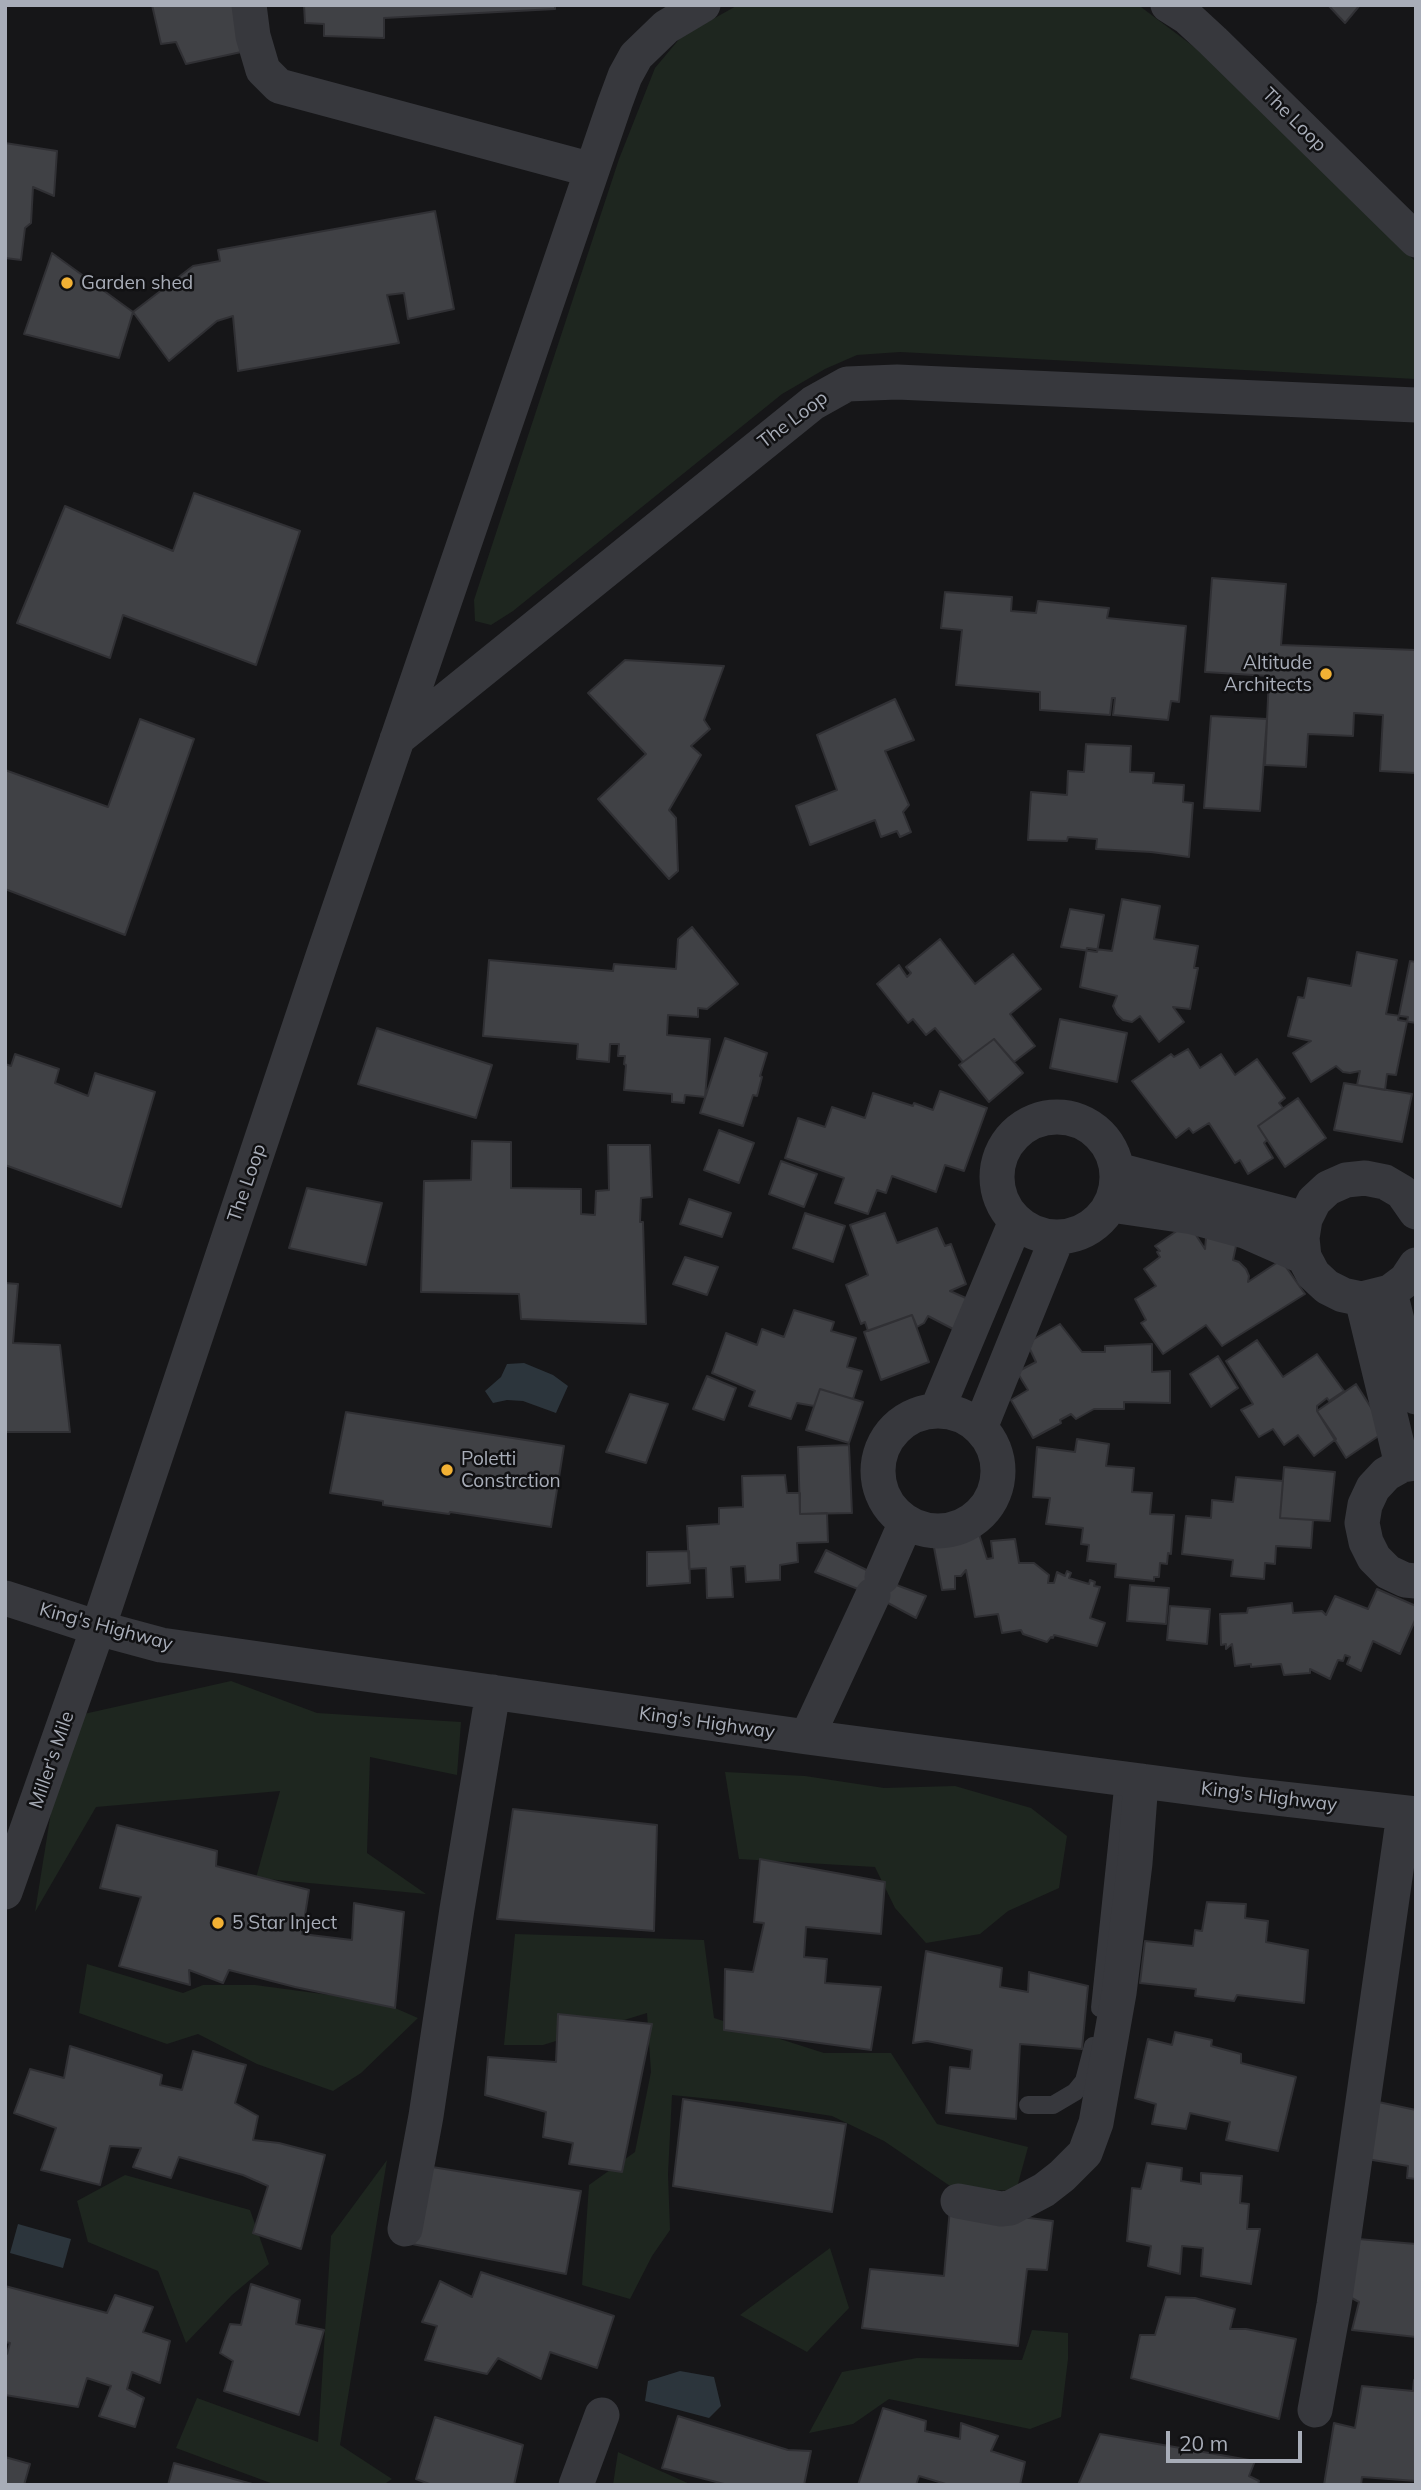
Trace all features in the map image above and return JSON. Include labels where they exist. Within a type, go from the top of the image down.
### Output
[{"type":"street","points":[[249,5],[253,36],[263,71],[279,86],[592,170]]},
{"type":"street","name":"The Loop","points":[[98,1628],[397,739],[625,76],[636,56],[666,27],[703,5]]},
{"type":"street","name":"The Loop","points":[[1168,5],[1187,17],[1213,41],[1416,240]]},
{"type":"street","name":"The Loop","points":[[397,739],[733,466],[813,403],[847,384],[897,382],[1416,405]]},
{"type":"street","points":[[1055,1117],[1089,1126],[1102,1138],[1112,1153],[1117,1170],[1111,1205],[1101,1218],[1089,1228],[1056,1238],[1042,1236],[1016,1221],[1004,1208],[996,1173],[1000,1156],[1009,1140],[1037,1120],[1055,1117]]},
{"type":"street","points":[[1117,1170],[1305,1219]]},
{"type":"street","points":[[1416,1212],[1402,1192],[1385,1182],[1365,1178],[1346,1180],[1328,1188],[1314,1201],[1305,1219],[1302,1238],[1304,1257],[1313,1274],[1327,1287],[1343,1295],[1376,1295],[1406,1280],[1416,1265]]},
{"type":"street","points":[[1111,1205],[1201,1219],[1245,1231],[1304,1257]]},
{"type":"street","points":[[937,1410],[1016,1221]]},
{"type":"street","points":[[980,1428],[1056,1238]]},
{"type":"street","points":[[1376,1295],[1416,1397]]},
{"type":"street","points":[[1376,1295],[1409,1464],[1386,1474],[1373,1488],[1365,1504],[1363,1523],[1366,1542],[1374,1558],[1388,1572],[1405,1580],[1416,1581]]},
{"type":"street","points":[[937,1410],[967,1418],[980,1428],[992,1443],[998,1462],[998,1482],[991,1500],[979,1515],[963,1525],[944,1531],[924,1530],[906,1522],[892,1509],[881,1493],[878,1474],[879,1455],[888,1438],[901,1423],[917,1414],[937,1410]]},
{"type":"street","points":[[807,1737],[906,1522]]},
{"type":"street","name":"King's Highway","points":[[5,1598],[161,1645],[807,1737],[1410,1814]]},
{"type":"street","name":"Miller's Mile","points":[[5,1892],[98,1628]]},
{"type":"street","points":[[405,2229],[426,2116],[493,1692]]},
{"type":"street","points":[[958,2201],[1001,2209],[1010,2208],[1045,2190],[1085,2153],[1096,2123],[1119,1993],[1135,1863],[1132,1780]]},
{"type":"street","points":[[1315,2410],[1334,2305],[1410,1814]]},
{"type":"street","points":[[576,2485],[602,2414]]},
{"type":"lane","points":[[1028,2105],[1053,2105],[1066,2099],[1084,2081],[1101,2003],[1132,1780]]},
{"type":"shaded area","points":[[738,5],[1141,7],[1205,55],[1416,262],[1416,379],[900,352],[857,355],[825,369],[782,394],[513,611],[491,625],[475,621],[474,600],[619,159],[655,68],[681,37]]},
{"type":"shaded area","points":[[524,1363],[553,1375],[568,1386],[556,1413],[523,1401],[493,1403],[485,1391],[501,1377],[507,1364]]},
{"type":"shaded area","points":[[231,1681],[317,1713],[461,1722],[457,1775],[370,1757],[367,1853],[426,1894],[256,1878],[280,1791],[96,1807],[35,1912],[66,1718]]},
{"type":"shaded area","points":[[725,1772],[805,1776],[884,1788],[955,1786],[1031,1808],[1067,1836],[1059,1888],[1008,1911],[980,1934],[926,1943],[895,1908],[875,1867],[739,1859]]},
{"type":"shaded area","points":[[515,1934],[704,1940],[714,2018],[824,2053],[891,2053],[937,2124],[1028,2147],[1016,2191],[953,2188],[884,2141],[832,2116],[672,2095],[668,2174],[670,2230],[652,2256],[630,2299],[582,2285],[589,2185],[635,2152],[651,2072],[647,2013],[543,2045],[504,2045]]},
{"type":"shaded area","points":[[87,1964],[183,1993],[203,1985],[255,1985],[345,1997],[395,2008],[418,2018],[361,2073],[333,2091],[257,2064],[198,2034],[167,2044],[79,2013]]},
{"type":"shaded area","points":[[387,2160],[340,2445],[392,2479],[383,2485],[276,2485],[176,2448],[197,2398],[318,2442],[331,2236]]},
{"type":"shaded area","points":[[125,2175],[250,2210],[269,2264],[232,2295],[186,2343],[158,2271],[88,2242],[77,2201]]},
{"type":"shaded area","points":[[18,2224],[71,2239],[63,2268],[10,2253]]},
{"type":"shaded area","points":[[830,2248],[849,2308],[807,2352],[740,2315]]},
{"type":"shaded area","points":[[1032,2330],[1068,2333],[1068,2359],[1061,2417],[1030,2429],[889,2399],[853,2424],[809,2433],[842,2372],[917,2358],[1022,2360]]},
{"type":"shaded area","points":[[680,2371],[714,2377],[721,2406],[709,2418],[645,2401],[648,2381]]},
{"type":"shaded area","points":[[618,2452],[692,2485],[613,2485]]},
{"type":"building","points":[[152,5],[237,5],[246,51],[186,64],[176,42],[161,44]]},
{"type":"building","points":[[304,5],[555,5],[555,9],[384,18],[384,38],[324,36],[324,24],[305,23]]},
{"type":"building","points":[[1328,5],[1360,5],[1345,23]]},
{"type":"building","points":[[5,143],[57,151],[54,196],[33,187],[31,223],[25,228],[21,260],[5,258]]},
{"type":"building","points":[[435,211],[454,309],[408,319],[404,293],[387,295],[399,343],[238,371],[233,316],[217,321],[169,361],[133,312],[193,266],[220,261],[218,250]]},
{"type":"building","name":"Garden shed","points":[[52,253],[133,312],[119,358],[24,334]]},
{"type":"building","points":[[194,493],[300,531],[256,665],[123,615],[110,658],[17,623],[65,506],[173,551]]},
{"type":"building","name":"Altitude Architects","points":[[1212,578],[1286,584],[1281,645],[1416,650],[1416,773],[1380,771],[1383,715],[1354,713],[1353,736],[1308,734],[1306,767],[1265,765],[1269,676],[1205,672]]},
{"type":"building","points":[[945,592],[1012,597],[1011,611],[1036,613],[1038,601],[1109,608],[1107,618],[1186,626],[1179,702],[1171,701],[1168,720],[1113,715],[1115,698],[1112,698],[1110,715],[1040,710],[1040,692],[956,685],[962,630],[941,628]]},
{"type":"building","points":[[625,660],[724,666],[704,720],[710,729],[691,746],[701,755],[669,810],[676,818],[678,871],[669,879],[598,799],[646,754],[588,693]]},
{"type":"building","points":[[895,699],[914,740],[885,751],[909,805],[903,812],[911,832],[900,837],[897,831],[881,837],[875,820],[810,845],[796,806],[837,790],[817,735]]},
{"type":"building","points":[[1211,716],[1267,719],[1260,811],[1204,808]]},
{"type":"building","points":[[140,719],[194,739],[125,935],[5,889],[5,770],[108,807]]},
{"type":"building","points":[[1086,744],[1131,746],[1130,772],[1154,773],[1153,783],[1184,785],[1183,802],[1193,803],[1189,857],[1096,849],[1097,839],[1068,837],[1067,841],[1028,840],[1031,792],[1067,795],[1068,771],[1084,772]]},
{"type":"building","points":[[1122,899],[1160,906],[1154,939],[1198,946],[1194,968],[1198,968],[1190,1009],[1173,1007],[1184,1022],[1159,1042],[1140,1016],[1132,1022],[1123,1020],[1117,1014],[1113,1006],[1117,996],[1080,987],[1087,948],[1112,951]]},
{"type":"building","points":[[1070,909],[1104,915],[1097,952],[1061,947]]},
{"type":"building","points":[[692,927],[738,984],[707,1009],[698,1008],[698,1017],[668,1015],[667,1035],[710,1039],[705,1097],[685,1095],[684,1103],[672,1102],[672,1094],[624,1090],[626,1065],[625,1056],[618,1056],[619,1044],[610,1044],[609,1062],[577,1059],[578,1044],[483,1036],[489,960],[613,971],[614,964],[676,969],[678,939]]},
{"type":"building","points":[[940,939],[975,984],[1013,954],[1041,989],[1010,1014],[1035,1046],[1014,1062],[994,1039],[963,1062],[935,1028],[926,1035],[913,1019],[908,1023],[877,984],[899,965],[907,977],[911,973],[906,967]]},
{"type":"building","points":[[1357,952],[1397,960],[1386,1014],[1408,1017],[1396,1075],[1387,1074],[1385,1090],[1357,1085],[1360,1071],[1343,1072],[1336,1066],[1311,1082],[1293,1053],[1311,1041],[1288,1036],[1298,997],[1304,998],[1308,978],[1351,986]]},
{"type":"building","points":[[1410,961],[1416,962],[1416,1023],[1398,1020]]},
{"type":"building","points":[[1060,1019],[1127,1033],[1117,1082],[1050,1068]]},
{"type":"building","points":[[377,1028],[492,1065],[476,1118],[358,1084]]},
{"type":"building","points":[[725,1038],[767,1053],[757,1096],[753,1095],[743,1126],[700,1113]]},
{"type":"building","points":[[994,1039],[1023,1073],[989,1102],[959,1065]]},
{"type":"building","points":[[1188,1049],[1200,1068],[1221,1054],[1235,1075],[1257,1059],[1285,1098],[1279,1103],[1283,1108],[1258,1126],[1267,1140],[1264,1143],[1273,1158],[1248,1174],[1240,1160],[1235,1163],[1209,1123],[1193,1133],[1189,1128],[1176,1138],[1132,1081],[1171,1054],[1174,1057]]},
{"type":"building","points":[[15,1054],[59,1069],[55,1083],[88,1096],[95,1073],[155,1092],[121,1207],[5,1165],[5,1064],[11,1066]]},
{"type":"building","points":[[1344,1083],[1412,1094],[1402,1142],[1334,1130]]},
{"type":"building","points":[[940,1091],[987,1108],[964,1171],[945,1165],[936,1192],[892,1176],[886,1193],[877,1190],[868,1214],[835,1203],[844,1178],[785,1158],[798,1118],[825,1127],[832,1107],[865,1118],[873,1093],[933,1110]]},
{"type":"building","points":[[1298,1098],[1326,1138],[1285,1167],[1258,1126]]},
{"type":"building","points":[[719,1130],[754,1143],[739,1183],[704,1170]]},
{"type":"building","points":[[472,1141],[511,1142],[511,1188],[581,1189],[581,1214],[595,1215],[596,1191],[609,1190],[608,1145],[650,1145],[652,1197],[641,1198],[640,1222],[643,1222],[646,1324],[521,1319],[519,1294],[421,1292],[424,1181],[471,1180]]},
{"type":"building","points":[[781,1161],[817,1174],[804,1207],[769,1194]]},
{"type":"building","points":[[307,1188],[382,1203],[366,1265],[289,1248]]},
{"type":"building","points":[[689,1199],[731,1213],[722,1237],[680,1224]]},
{"type":"building","points":[[805,1213],[845,1226],[833,1262],[793,1248]]},
{"type":"building","points":[[885,1213],[897,1243],[937,1228],[945,1246],[951,1244],[966,1284],[950,1291],[968,1299],[955,1330],[928,1316],[924,1323],[917,1327],[912,1315],[868,1331],[865,1322],[861,1324],[846,1285],[868,1275],[850,1225]]},
{"type":"building","points":[[1184,1226],[1192,1229],[1205,1249],[1207,1227],[1239,1232],[1233,1260],[1246,1269],[1248,1282],[1281,1260],[1305,1294],[1222,1346],[1206,1325],[1163,1354],[1141,1323],[1146,1320],[1135,1299],[1156,1286],[1144,1269],[1160,1257],[1157,1252],[1160,1251],[1155,1246]]},
{"type":"building","points":[[685,1257],[718,1267],[707,1295],[673,1284]]},
{"type":"building","points":[[5,1283],[18,1284],[13,1343],[60,1345],[70,1432],[5,1432]]},
{"type":"building","points":[[794,1310],[834,1322],[831,1331],[856,1338],[847,1367],[862,1371],[853,1399],[820,1389],[814,1406],[797,1403],[791,1419],[749,1406],[755,1391],[712,1373],[726,1333],[757,1345],[762,1329],[784,1337]]},
{"type":"building","points":[[912,1315],[929,1362],[881,1380],[864,1332]]},
{"type":"building","points":[[1060,1324],[1082,1352],[1105,1352],[1105,1346],[1152,1344],[1152,1372],[1170,1371],[1170,1403],[1124,1402],[1124,1409],[1094,1409],[1076,1419],[1071,1414],[1060,1420],[1061,1423],[1033,1438],[1011,1400],[1028,1390],[1017,1372],[1036,1362],[1027,1343]]},
{"type":"building","points":[[1257,1340],[1283,1377],[1317,1354],[1344,1391],[1329,1401],[1327,1398],[1317,1406],[1317,1411],[1336,1439],[1314,1456],[1298,1435],[1284,1445],[1273,1429],[1259,1437],[1241,1410],[1253,1404],[1226,1361]]},
{"type":"building","points":[[1218,1356],[1238,1388],[1211,1407],[1190,1374]]},
{"type":"building","points":[[707,1376],[736,1388],[724,1420],[693,1409]]},
{"type":"building","points":[[1356,1384],[1386,1431],[1346,1458],[1317,1411]]},
{"type":"building","points":[[820,1389],[863,1402],[849,1443],[806,1430]]},
{"type":"building","points":[[630,1394],[668,1404],[646,1463],[606,1452]]},
{"type":"building","name":"Poletti Constrction","points":[[346,1412],[564,1446],[551,1527],[383,1505],[383,1501],[330,1493]]},
{"type":"building","points":[[1077,1439],[1109,1444],[1106,1466],[1134,1468],[1132,1492],[1152,1493],[1150,1514],[1174,1515],[1171,1554],[1168,1553],[1167,1564],[1160,1563],[1159,1577],[1154,1577],[1154,1581],[1115,1577],[1116,1564],[1087,1561],[1089,1545],[1081,1544],[1083,1528],[1046,1524],[1050,1498],[1033,1497],[1037,1447],[1075,1452]]},
{"type":"building","points":[[849,1445],[852,1513],[800,1514],[798,1447]]},
{"type":"building","points":[[1284,1467],[1335,1472],[1330,1521],[1280,1518]]},
{"type":"building","points":[[785,1475],[787,1493],[800,1493],[800,1514],[827,1513],[828,1542],[797,1543],[798,1562],[780,1565],[780,1580],[746,1582],[745,1566],[731,1567],[733,1597],[707,1598],[706,1568],[689,1569],[687,1526],[719,1524],[719,1508],[743,1507],[742,1476]]},
{"type":"building","points":[[1236,1477],[1283,1481],[1280,1518],[1313,1520],[1311,1548],[1276,1546],[1275,1564],[1265,1563],[1264,1579],[1231,1576],[1233,1560],[1182,1554],[1186,1516],[1211,1518],[1212,1500],[1233,1502]]},
{"type":"building","points":[[979,1534],[987,1559],[993,1558],[991,1541],[1015,1539],[1019,1563],[1034,1563],[1049,1575],[1048,1583],[1054,1583],[1057,1572],[1065,1576],[1067,1571],[1071,1573],[1069,1578],[1089,1584],[1090,1580],[1095,1582],[1094,1586],[1100,1587],[1090,1618],[1105,1623],[1097,1646],[1054,1635],[1047,1642],[1023,1634],[1021,1630],[1002,1633],[998,1614],[975,1617],[966,1570],[961,1576],[955,1576],[955,1589],[942,1590],[933,1542]]},
{"type":"building","points":[[826,1550],[899,1586],[926,1596],[916,1618],[873,1595],[815,1572]]},
{"type":"building","points":[[689,1551],[690,1583],[647,1586],[647,1552]]},
{"type":"building","points":[[1130,1585],[1169,1588],[1166,1624],[1127,1621]]},
{"type":"building","points":[[1377,1589],[1416,1606],[1416,1618],[1400,1654],[1373,1641],[1361,1671],[1347,1664],[1350,1657],[1345,1655],[1343,1661],[1338,1660],[1330,1679],[1310,1669],[1310,1673],[1284,1675],[1281,1664],[1235,1666],[1232,1644],[1226,1649],[1226,1644],[1221,1645],[1220,1614],[1247,1613],[1248,1608],[1292,1603],[1293,1613],[1322,1611],[1326,1615],[1335,1596],[1368,1609]]},
{"type":"building","points":[[1170,1606],[1210,1609],[1207,1644],[1167,1640]]},
{"type":"building","points":[[513,1809],[657,1825],[654,1931],[497,1919]]},
{"type":"building","name":"5 Star Inject","points":[[117,1825],[217,1851],[216,1866],[309,1890],[302,1934],[352,1940],[354,1903],[404,1912],[395,2008],[229,1970],[223,1983],[189,1970],[190,1985],[119,1966],[141,1897],[100,1888]]},
{"type":"building","points":[[760,1859],[885,1882],[881,1934],[806,1927],[804,1957],[827,1959],[825,1983],[881,1987],[871,2050],[724,2030],[725,1969],[753,1972],[764,1923],[754,1922]]},
{"type":"building","points":[[1207,1902],[1246,1904],[1245,1918],[1268,1921],[1266,1942],[1308,1950],[1304,2003],[1237,1995],[1234,2001],[1195,1996],[1196,1989],[1140,1983],[1145,1941],[1193,1946],[1195,1930],[1202,1931]]},
{"type":"building","points":[[926,1951],[1002,1968],[1000,1987],[1028,1992],[1029,1972],[1088,1986],[1082,2049],[1020,2044],[1016,2119],[946,2113],[950,2067],[970,2069],[972,2050],[927,2041],[913,2043]]},
{"type":"building","points":[[558,2014],[652,2024],[622,2172],[569,2164],[573,2143],[543,2137],[546,2112],[485,2095],[488,2057],[556,2062]]},
{"type":"building","points":[[1175,2032],[1212,2040],[1211,2046],[1241,2054],[1241,2063],[1296,2077],[1278,2151],[1226,2140],[1230,2122],[1190,2113],[1186,2129],[1152,2124],[1156,2104],[1135,2098],[1148,2039],[1172,2045]]},
{"type":"building","points":[[70,2046],[162,2075],[160,2085],[182,2090],[193,2051],[246,2065],[235,2103],[258,2116],[253,2140],[279,2143],[325,2155],[301,2249],[253,2233],[268,2186],[243,2175],[179,2157],[171,2178],[133,2167],[141,2148],[110,2146],[100,2185],[41,2170],[56,2128],[14,2113],[30,2069],[64,2078]]},
{"type":"building","points":[[683,2099],[846,2124],[832,2212],[673,2186]]},
{"type":"building","points":[[1369,2100],[1416,2110],[1416,2179],[1407,2178],[1408,2166],[1361,2158]]},
{"type":"building","points":[[1147,2163],[1182,2168],[1181,2181],[1201,2184],[1201,2173],[1242,2176],[1240,2203],[1249,2204],[1247,2229],[1260,2229],[1251,2284],[1201,2276],[1203,2248],[1182,2246],[1180,2274],[1148,2266],[1151,2246],[1127,2241],[1132,2188],[1141,2189]]},
{"type":"building","points":[[426,2166],[581,2191],[566,2274],[412,2244]]},
{"type":"building","points":[[950,2208],[1053,2221],[1047,2270],[1027,2269],[1018,2346],[862,2328],[870,2269],[944,2276]]},
{"type":"building","points":[[1358,2239],[1416,2244],[1416,2337],[1352,2330],[1359,2302],[1348,2296]]},
{"type":"building","points":[[481,2272],[614,2316],[597,2368],[550,2352],[541,2379],[498,2358],[487,2374],[425,2360],[437,2326],[422,2322],[440,2281],[472,2297]]},
{"type":"building","points":[[251,2284],[300,2300],[296,2324],[324,2330],[299,2415],[224,2391],[233,2361],[220,2353],[230,2324],[241,2325]]},
{"type":"building","points":[[5,2286],[107,2313],[115,2295],[153,2307],[143,2332],[170,2341],[160,2383],[132,2372],[127,2389],[144,2398],[135,2427],[99,2416],[111,2386],[87,2378],[78,2407],[5,2395],[5,2354],[10,2343],[5,2342]]},
{"type":"building","points":[[1166,2297],[1195,2298],[1235,2309],[1230,2329],[1246,2329],[1296,2339],[1279,2419],[1131,2378],[1140,2335],[1155,2335]]},
{"type":"building","points":[[1414,2380],[1416,2481],[1362,2477],[1361,2485],[1324,2485],[1334,2423],[1355,2428],[1362,2386],[1413,2391]]},
{"type":"building","points":[[883,2408],[926,2421],[925,2431],[960,2439],[961,2423],[998,2436],[991,2451],[1025,2462],[1020,2485],[949,2485],[919,2476],[916,2485],[858,2485]]},
{"type":"building","points":[[678,2416],[788,2450],[811,2451],[804,2485],[728,2485],[662,2468]]},
{"type":"building","points":[[435,2417],[523,2445],[514,2485],[432,2485],[416,2479]]},
{"type":"building","points":[[1100,2434],[1255,2461],[1249,2476],[1259,2481],[1258,2485],[1078,2485]]},
{"type":"building","points":[[5,2457],[30,2464],[24,2485],[5,2485]]},
{"type":"building","points":[[174,2463],[256,2485],[168,2485]]},
{"type":"place","name":"Garden shed","points":[[67,283]]},
{"type":"place","name":"Altitude Architects","points":[[1326,674]]},
{"type":"place","name":"Poletti Constrction","points":[[447,1470]]},
{"type":"place","name":"5 Star Inject","points":[[218,1923]]}]
